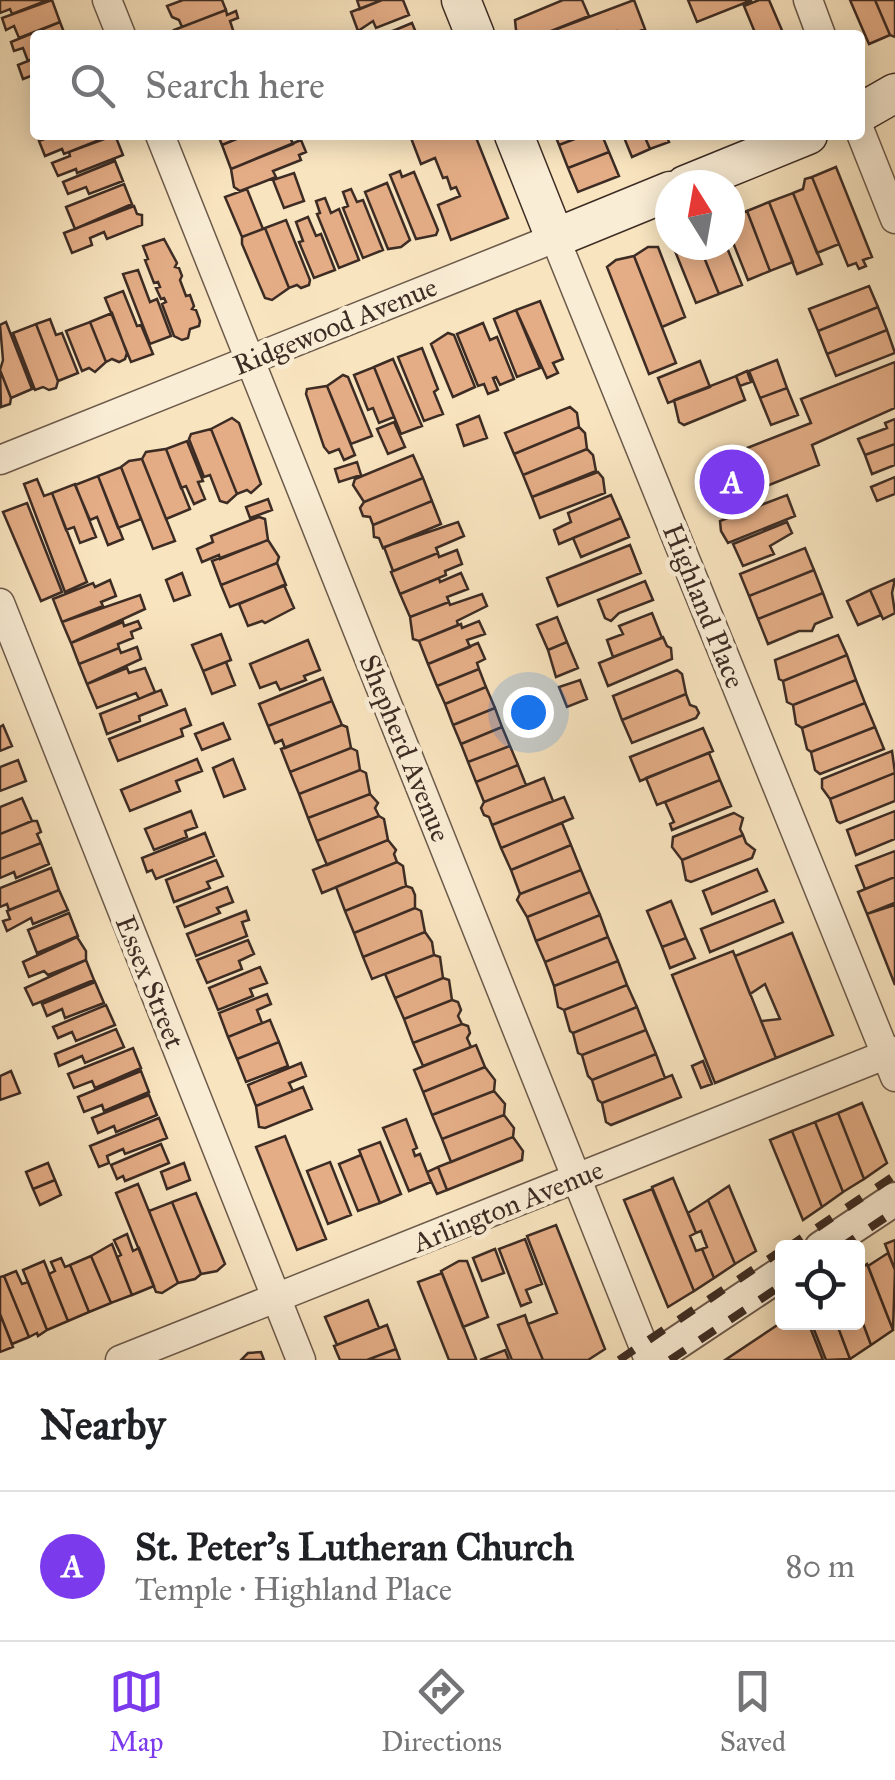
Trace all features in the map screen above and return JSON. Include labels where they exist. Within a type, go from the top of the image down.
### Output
[{"type":"main road","points":[[460,0],[472,30]]},
{"type":"main road","points":[[865,110],[895,92]]},
{"type":"main road","name":"Highland Place","points":[[516,140],[556,238]]},
{"type":"main road","points":[[722,170],[796,140]]},
{"type":"main road","name":"Ridgewood Avenue","points":[[556,238],[655,197]]},
{"type":"street","points":[[107,0],[119,30]]},
{"type":"street","points":[[808,0],[820,30]]},
{"type":"street","name":"Shepherd Avenue","points":[[162,140],[650,1360]]},
{"type":"street","points":[[864,140],[895,219]]},
{"type":"street","name":"Ridgewood Avenue","points":[[0,460],[556,238]]},
{"type":"street","name":"Highland Place","points":[[556,238],[892,1061]]},
{"type":"street","name":"Essex Street","points":[[0,603],[301,1360]]},
{"type":"street","name":"Arlington Avenue","points":[[120,1360],[576,1178],[892,1061]]},
{"type":"street","points":[[833,1240],[895,1198]]},
{"type":"street","points":[[650,1360],[775,1278]]},
{"type":"building","points":[[0,0],[48,0],[12,14],[10,9],[0,13]]},
{"type":"building","points":[[52,0],[60,22],[30,30],[19,38],[14,26],[6,30],[2,18]]},
{"type":"building","points":[[183,0],[222,0],[226,10],[182,27],[167,6]]},
{"type":"building","points":[[357,0],[382,0],[360,9]]},
{"type":"building","points":[[382,0],[403,0],[409,15],[376,28],[373,21],[358,30],[351,12]]},
{"type":"building","points":[[563,0],[582,0],[589,16],[554,30],[516,30],[515,20]]},
{"type":"building","points":[[634,0],[645,29],[642,30],[554,30]]},
{"type":"building","points":[[688,0],[752,0],[697,22]]},
{"type":"building","points":[[769,0],[782,30],[754,30],[744,6]]},
{"type":"building","points":[[850,0],[875,0],[890,35],[869,44]]},
{"type":"building","points":[[875,0],[895,0],[895,37],[890,35]]},
{"type":"building","points":[[226,10],[227,15],[236,11],[238,18],[230,21],[233,30],[174,30]]},
{"type":"building","points":[[60,22],[63,30],[40,30]]},
{"type":"building","points":[[412,23],[415,30],[395,30]]},
{"type":"building","points":[[30,34],[30,60],[23,48],[14,51],[11,42]]},
{"type":"building","points":[[30,60],[30,76],[23,79],[18,65]]},
{"type":"building","points":[[99,140],[64,154],[62,149],[45,156],[39,141]]},
{"type":"building","points":[[101,140],[117,140],[123,155],[58,176],[52,163],[70,156],[69,152]]},
{"type":"building","points":[[234,140],[291,140],[293,144],[231,169],[222,145]]},
{"type":"building","points":[[301,140],[306,152],[299,155],[301,160],[273,171],[276,177],[240,191],[234,187],[231,169]]},
{"type":"building","points":[[412,140],[477,140],[508,218],[451,240],[438,205],[460,196],[456,187],[451,189],[447,177],[443,178],[435,158],[421,164]]},
{"type":"building","points":[[572,140],[604,140],[609,152],[568,168],[559,145]]},
{"type":"building","points":[[625,140],[646,140],[650,149],[632,157]]},
{"type":"building","points":[[646,140],[668,140],[669,142],[650,149]]},
{"type":"building","points":[[609,152],[619,176],[578,192],[568,168]]},
{"type":"building","points":[[115,161],[123,181],[89,194],[86,187],[68,194],[63,182]]},
{"type":"building","points":[[836,167],[872,257],[863,260],[866,266],[859,269],[856,263],[848,266],[812,177]]},
{"type":"building","points":[[400,171],[402,177],[414,172],[438,230],[436,235],[416,239],[390,175]]},
{"type":"building","points":[[294,173],[304,201],[284,208],[273,180]]},
{"type":"building","points":[[812,177],[839,244],[817,253],[793,193],[803,189],[805,179]]},
{"type":"building","points":[[387,183],[410,240],[401,247],[388,249],[365,192]]},
{"type":"building","points":[[124,184],[132,204],[75,229],[66,207]]},
{"type":"building","points":[[247,189],[263,229],[242,237],[225,197]]},
{"type":"building","points":[[351,189],[357,202],[363,200],[383,250],[363,258],[343,208],[348,206],[343,192]]},
{"type":"building","points":[[793,193],[822,264],[797,274],[769,202]]},
{"type":"building","points":[[325,198],[331,213],[339,209],[359,260],[339,268],[317,214],[320,213],[316,201]]},
{"type":"building","points":[[769,202],[793,262],[770,271],[747,211]]},
{"type":"building","points":[[134,206],[137,214],[142,215],[142,225],[107,239],[104,232],[90,238],[92,245],[72,253],[64,233]]},
{"type":"building","points":[[745,212],[770,271],[748,280],[740,260],[745,260]]},
{"type":"building","points":[[308,217],[316,236],[321,234],[335,270],[314,278],[299,242],[303,241],[296,222]]},
{"type":"building","points":[[286,220],[310,280],[309,285],[301,288],[289,288],[265,228]]},
{"type":"building","points":[[265,228],[289,288],[272,300],[265,298],[242,244],[242,237]]},
{"type":"building","points":[[164,239],[200,321],[182,340],[174,336],[162,304],[166,302],[161,299],[156,288],[160,287],[158,282],[154,283],[145,260],[148,259],[143,246]]},
{"type":"building","points":[[655,247],[655,260],[663,260],[685,317],[662,327],[634,256]]},
{"type":"building","points":[[634,256],[676,363],[649,374],[607,267],[616,260]]},
{"type":"building","points":[[679,260],[705,260],[719,294],[696,303]]},
{"type":"building","points":[[705,260],[732,260],[742,285],[719,294]]},
{"type":"building","points":[[138,270],[150,302],[157,299],[171,336],[150,344],[123,274]]},
{"type":"building","points":[[869,286],[878,307],[818,331],[809,309]]},
{"type":"building","points":[[123,291],[153,354],[131,362],[105,298]]},
{"type":"building","points":[[540,301],[563,359],[553,363],[558,373],[547,378],[516,310]]},
{"type":"building","points":[[878,307],[887,330],[827,354],[818,331]]},
{"type":"building","points":[[516,310],[540,368],[517,377],[494,319]]},
{"type":"building","points":[[112,313],[127,353],[119,362],[106,362],[90,322]]},
{"type":"building","points":[[50,319],[56,335],[62,333],[78,373],[58,381],[36,324]]},
{"type":"building","points":[[6,322],[32,389],[11,398],[0,370],[0,325]]},
{"type":"building","points":[[90,322],[106,362],[95,372],[89,368],[82,371],[66,331]]},
{"type":"building","points":[[483,323],[490,340],[497,337],[514,379],[500,385],[493,378],[498,390],[488,394],[484,384],[478,386],[457,334]]},
{"type":"building","points":[[36,324],[58,381],[56,388],[49,390],[35,390],[13,333]]},
{"type":"building","points":[[887,330],[895,353],[836,376],[827,354]]},
{"type":"building","points":[[448,333],[454,335],[475,387],[453,397],[431,344]]},
{"type":"building","points":[[422,348],[443,414],[424,421],[398,357]]},
{"type":"building","points":[[393,359],[422,426],[401,434],[374,367]]},
{"type":"building","points":[[777,360],[787,388],[760,398],[749,371]]},
{"type":"building","points":[[700,361],[710,387],[668,403],[658,378]]},
{"type":"building","points":[[895,362],[895,408],[812,445],[819,465],[732,500],[730,495],[720,499],[706,464],[811,423],[801,399]]},
{"type":"building","points":[[374,367],[394,417],[379,423],[373,408],[368,410],[354,375]]},
{"type":"building","points":[[0,370],[11,398],[10,404],[1,407]]},
{"type":"building","points":[[747,371],[751,382],[740,386],[736,376]]},
{"type":"building","points":[[343,375],[348,377],[372,436],[351,444],[327,386]]},
{"type":"building","points":[[736,376],[745,400],[684,425],[679,422],[674,400]]},
{"type":"building","points":[[327,386],[355,455],[344,460],[339,449],[329,453],[324,447],[306,394],[307,389]]},
{"type":"building","points":[[787,388],[798,415],[771,425],[760,398]]},
{"type":"building","points":[[570,407],[577,413],[579,427],[514,454],[505,433]]},
{"type":"building","points":[[479,416],[487,438],[464,446],[457,425]]},
{"type":"building","points":[[232,418],[239,423],[261,484],[251,493],[247,490],[237,494],[211,429]]},
{"type":"building","points":[[895,419],[895,444],[865,455],[858,439],[887,428],[885,423]]},
{"type":"building","points":[[394,422],[405,447],[388,454],[377,429]]},
{"type":"building","points":[[579,427],[585,433],[587,449],[523,475],[514,454]]},
{"type":"building","points":[[211,429],[237,494],[227,503],[220,501],[210,475],[204,477],[189,439],[191,434]]},
{"type":"building","points":[[187,441],[203,481],[198,482],[205,499],[194,504],[186,486],[181,488],[166,449]]},
{"type":"building","points":[[895,444],[895,465],[872,474],[865,455]]},
{"type":"building","points":[[166,449],[190,509],[166,519],[142,459],[146,452]]},
{"type":"building","points":[[587,449],[593,455],[596,471],[532,497],[523,475]]},
{"type":"building","points":[[413,455],[423,478],[364,502],[353,485],[355,479]]},
{"type":"building","points":[[142,459],[175,541],[153,549],[121,467]]},
{"type":"building","points":[[357,462],[361,475],[339,482],[335,469]]},
{"type":"building","points":[[121,467],[141,519],[118,528],[98,476]]},
{"type":"building","points":[[598,472],[605,493],[540,518],[532,497]]},
{"type":"building","points":[[98,476],[123,539],[108,545],[97,517],[90,520],[75,485]]},
{"type":"building","points":[[895,477],[895,494],[877,501],[871,487]]},
{"type":"building","points":[[423,478],[432,501],[373,525],[370,517],[363,516],[360,508],[364,502]]},
{"type":"building","points":[[37,479],[44,496],[52,493],[87,582],[65,592],[24,484]]},
{"type":"building","points":[[75,484],[96,537],[80,543],[74,527],[66,530],[52,493]]},
{"type":"building","points":[[611,495],[621,518],[559,544],[554,530],[571,522],[568,513]]},
{"type":"building","points":[[787,495],[795,516],[728,543],[720,521]]},
{"type":"building","points":[[268,499],[272,510],[250,518],[246,507]]},
{"type":"building","points":[[432,501],[441,524],[383,548],[379,538],[374,537],[373,525]]},
{"type":"building","points":[[27,503],[62,592],[41,601],[3,512]]},
{"type":"building","points":[[259,517],[265,519],[268,540],[202,562],[197,549],[213,542],[211,536]]},
{"type":"building","points":[[621,518],[629,537],[581,557],[573,538]]},
{"type":"building","points":[[458,522],[464,536],[436,548],[438,553],[393,571],[384,547]]},
{"type":"building","points":[[787,522],[792,533],[770,546],[774,554],[743,566],[733,544]]},
{"type":"building","points":[[268,540],[279,557],[277,563],[221,585],[212,561]]},
{"type":"building","points":[[630,545],[641,573],[558,606],[547,578]]},
{"type":"building","points":[[805,548],[814,570],[749,596],[740,574]]},
{"type":"building","points":[[457,550],[462,564],[400,594],[391,572],[438,553],[439,557]]},
{"type":"building","points":[[277,563],[286,585],[230,607],[221,585]]},
{"type":"building","points":[[814,570],[823,593],[758,619],[749,596]]},
{"type":"building","points":[[182,573],[190,595],[174,601],[166,580]]},
{"type":"building","points":[[461,573],[468,589],[447,597],[449,602],[410,617],[400,594]]},
{"type":"building","points":[[895,579],[895,613],[883,619],[870,590]]},
{"type":"building","points":[[110,580],[116,596],[101,602],[103,606],[62,622],[53,599]]},
{"type":"building","points":[[645,581],[653,600],[619,613],[611,621],[605,618],[598,600]]},
{"type":"building","points":[[284,585],[294,608],[265,623],[248,626],[239,604]]},
{"type":"building","points":[[870,590],[881,615],[858,625],[847,601]]},
{"type":"building","points":[[823,593],[832,617],[815,624],[812,631],[799,631],[768,644],[758,619]]},
{"type":"building","points":[[482,594],[487,606],[457,621],[458,625],[419,641],[413,639],[410,617]]},
{"type":"building","points":[[140,595],[145,609],[71,643],[62,622]]},
{"type":"building","points":[[652,613],[662,638],[613,657],[607,640],[623,634],[619,626]]},
{"type":"building","points":[[557,617],[567,642],[548,650],[537,625]]},
{"type":"building","points":[[138,621],[141,628],[131,632],[133,638],[79,664],[71,643],[123,622],[124,626]]},
{"type":"building","points":[[479,621],[485,634],[467,640],[470,647],[428,664],[419,641]]},
{"type":"building","points":[[221,634],[231,660],[203,671],[192,645]]},
{"type":"building","points":[[838,635],[847,655],[783,681],[779,679],[775,660]]},
{"type":"building","points":[[663,637],[671,648],[672,659],[608,686],[599,663]]},
{"type":"building","points":[[308,640],[320,670],[280,690],[276,682],[260,688],[250,664]]},
{"type":"building","points":[[567,642],[578,668],[556,677],[548,650]]},
{"type":"building","points":[[478,643],[485,659],[477,663],[479,669],[437,686],[428,664]]},
{"type":"building","points":[[137,647],[141,659],[87,684],[79,664],[119,648],[121,653]]},
{"type":"building","points":[[847,655],[856,680],[793,705],[787,702],[783,681]]},
{"type":"building","points":[[226,662],[235,685],[212,694],[203,671]]},
{"type":"building","points":[[127,668],[129,673],[145,668],[155,692],[139,699],[136,693],[97,708],[87,684]]},
{"type":"building","points":[[479,669],[486,687],[445,704],[437,686]]},
{"type":"building","points":[[677,670],[682,674],[686,694],[622,720],[613,696]]},
{"type":"building","points":[[323,678],[332,701],[268,726],[259,704]]},
{"type":"building","points":[[580,680],[587,699],[567,707],[559,687]]},
{"type":"building","points":[[856,680],[865,703],[802,728],[796,724],[793,705]]},
{"type":"building","points":[[486,687],[495,708],[453,725],[445,704]]},
{"type":"building","points":[[161,690],[167,705],[107,734],[100,714]]},
{"type":"building","points":[[686,694],[699,713],[696,718],[632,743],[622,720]]},
{"type":"building","points":[[332,701],[342,725],[285,748],[282,740],[275,743],[268,726]]},
{"type":"building","points":[[865,703],[875,727],[811,752],[807,749],[802,728]]},
{"type":"building","points":[[495,708],[502,727],[461,744],[453,725]]},
{"type":"building","points":[[185,709],[191,725],[181,729],[183,736],[118,761],[109,739]]},
{"type":"building","points":[[223,723],[230,739],[202,750],[195,734]]},
{"type":"building","points":[[3,725],[12,746],[0,751],[0,727]]},
{"type":"building","points":[[342,725],[347,727],[351,748],[290,772],[281,749]]},
{"type":"building","points":[[502,727],[510,746],[468,762],[461,744]]},
{"type":"building","points":[[875,727],[884,749],[820,774],[815,770],[811,752]]},
{"type":"building","points":[[703,728],[713,751],[640,781],[630,757]]},
{"type":"building","points":[[510,746],[518,765],[476,782],[468,762]]},
{"type":"building","points":[[351,748],[357,751],[360,770],[299,794],[290,772]]},
{"type":"building","points":[[892,751],[895,773],[830,799],[822,788],[822,779]]},
{"type":"building","points":[[709,753],[720,780],[657,805],[646,778]]},
{"type":"building","points":[[197,759],[202,771],[176,781],[180,791],[130,811],[121,790]]},
{"type":"building","points":[[233,759],[245,789],[224,797],[213,768]]},
{"type":"building","points":[[18,760],[26,781],[0,791],[0,767]]},
{"type":"building","points":[[518,765],[526,785],[484,802],[476,782]]},
{"type":"building","points":[[360,770],[366,773],[370,794],[308,818],[299,794]]},
{"type":"building","points":[[895,773],[895,801],[837,821],[830,799]]},
{"type":"building","points":[[544,778],[553,801],[492,825],[484,815],[484,802]]},
{"type":"building","points":[[720,780],[731,806],[672,830],[670,824],[674,822],[665,802]]},
{"type":"building","points":[[370,794],[378,803],[375,808],[379,816],[317,841],[308,818]]},
{"type":"building","points":[[564,797],[573,818],[501,848],[492,825]]},
{"type":"building","points":[[22,798],[32,821],[0,834],[0,807]]},
{"type":"building","points":[[191,811],[197,827],[185,831],[187,837],[154,850],[145,829]]},
{"type":"building","points":[[895,811],[895,839],[856,855],[847,830]]},
{"type":"building","points":[[734,813],[743,818],[743,835],[682,860],[672,847],[673,837]]},
{"type":"building","points":[[379,816],[384,819],[388,840],[327,865],[317,841]]},
{"type":"building","points":[[37,821],[41,843],[0,859],[0,834]]},
{"type":"building","points":[[562,823],[571,845],[511,870],[501,848]]},
{"type":"building","points":[[205,833],[214,856],[156,879],[152,870],[147,872],[142,858]]},
{"type":"building","points":[[743,835],[755,850],[752,858],[691,882],[686,880],[682,860]]},
{"type":"building","points":[[388,840],[396,850],[397,862],[322,893],[313,870]]},
{"type":"building","points":[[41,843],[49,864],[16,878],[14,872],[0,878],[0,859]]},
{"type":"building","points":[[571,845],[581,870],[520,894],[511,870]]},
{"type":"building","points":[[895,851],[895,877],[865,889],[856,866]]},
{"type":"building","points":[[216,860],[223,876],[207,882],[210,888],[174,902],[166,880]]},
{"type":"building","points":[[397,862],[403,866],[406,886],[345,911],[336,887]]},
{"type":"building","points":[[51,868],[59,890],[9,910],[7,904],[0,907],[0,888]]},
{"type":"building","points":[[757,869],[767,891],[712,914],[703,891]]},
{"type":"building","points":[[581,870],[590,892],[527,917],[517,900],[520,894]]},
{"type":"building","points":[[895,877],[895,905],[867,914],[858,892]]},
{"type":"building","points":[[406,886],[415,895],[415,908],[354,933],[345,911]]},
{"type":"building","points":[[227,887],[233,902],[217,908],[220,913],[185,927],[177,907]]},
{"type":"building","points":[[59,890],[68,910],[33,924],[31,918],[7,931],[3,921],[10,919],[7,911]]},
{"type":"building","points":[[590,892],[600,915],[536,941],[527,917]]},
{"type":"building","points":[[774,900],[783,922],[710,952],[701,929]]},
{"type":"building","points":[[671,901],[686,938],[662,947],[647,911]]},
{"type":"building","points":[[895,905],[895,985],[867,914]]},
{"type":"building","points":[[415,908],[421,911],[425,932],[363,957],[354,933]]},
{"type":"building","points":[[246,911],[249,920],[242,922],[247,936],[196,956],[187,934]]},
{"type":"building","points":[[69,913],[78,936],[37,953],[28,930]]},
{"type":"building","points":[[600,915],[608,937],[545,962],[536,941]]},
{"type":"building","points":[[425,932],[434,955],[372,979],[363,957]]},
{"type":"building","points":[[792,933],[833,1035],[776,1058],[761,1021],[780,1019],[765,984],[750,994],[735,956]]},
{"type":"building","points":[[77,937],[86,951],[86,960],[48,975],[44,971],[29,977],[23,962]]},
{"type":"building","points":[[608,937],[618,961],[554,986],[545,962]]},
{"type":"building","points":[[686,938],[695,958],[670,968],[662,947]]},
{"type":"building","points":[[248,940],[254,954],[239,961],[242,969],[207,983],[197,960]]},
{"type":"building","points":[[733,951],[776,1058],[715,1083],[672,975]]},
{"type":"building","points":[[434,955],[440,957],[443,978],[395,998],[385,974]]},
{"type":"building","points":[[86,960],[94,980],[33,1005],[25,988]]},
{"type":"building","points":[[618,961],[627,985],[564,1010],[558,1007],[554,986]]},
{"type":"building","points":[[260,967],[267,983],[250,989],[253,996],[218,1010],[209,988]]},
{"type":"building","points":[[443,978],[449,980],[452,1000],[404,1019],[395,998]]},
{"type":"building","points":[[95,982],[104,1003],[65,1018],[62,1009],[47,1016],[42,1004]]},
{"type":"building","points":[[627,985],[637,1007],[570,1031],[564,1010]]},
{"type":"building","points":[[267,994],[271,1004],[257,1010],[262,1023],[228,1037],[219,1013]]},
{"type":"building","points":[[452,1000],[458,1002],[462,1024],[413,1043],[404,1019]]},
{"type":"building","points":[[106,1005],[115,1025],[76,1041],[72,1032],[58,1038],[53,1027]]},
{"type":"building","points":[[637,1007],[646,1030],[582,1055],[578,1053],[573,1033]]},
{"type":"building","points":[[270,1020],[279,1042],[237,1059],[228,1037]]},
{"type":"building","points":[[462,1024],[468,1026],[471,1047],[423,1066],[413,1043]]},
{"type":"building","points":[[116,1029],[124,1047],[85,1063],[82,1056],[59,1066],[55,1054]]},
{"type":"building","points":[[646,1030],[656,1054],[592,1080],[588,1076],[582,1055]]},
{"type":"building","points":[[279,1042],[288,1066],[246,1082],[237,1059]]},
{"type":"building","points":[[476,1045],[485,1067],[423,1092],[414,1070]]},
{"type":"building","points":[[133,1048],[141,1068],[95,1088],[92,1081],[74,1088],[68,1074]]},
{"type":"building","points":[[656,1054],[665,1078],[602,1103],[598,1100],[592,1080]]},
{"type":"building","points":[[703,1061],[712,1084],[701,1088],[692,1066]]},
{"type":"building","points":[[301,1063],[306,1076],[289,1083],[293,1091],[256,1106],[248,1085]]},
{"type":"building","points":[[485,1067],[495,1080],[494,1091],[432,1115],[423,1092]]},
{"type":"building","points":[[11,1071],[20,1093],[0,1100],[0,1076]]},
{"type":"building","points":[[141,1071],[149,1092],[104,1111],[102,1105],[84,1112],[78,1097]]},
{"type":"building","points":[[672,1075],[681,1097],[611,1125],[606,1122],[602,1103]]},
{"type":"building","points":[[303,1087],[312,1109],[259,1127],[256,1106]]},
{"type":"building","points":[[494,1091],[505,1104],[504,1115],[442,1139],[432,1115]]},
{"type":"building","points":[[149,1095],[157,1115],[116,1132],[114,1126],[98,1133],[92,1118]]},
{"type":"building","points":[[862,1103],[887,1163],[864,1179],[838,1113]]},
{"type":"building","points":[[838,1113],[864,1179],[843,1192],[815,1122]]},
{"type":"building","points":[[504,1115],[514,1128],[513,1137],[451,1162],[442,1139]]},
{"type":"building","points":[[159,1118],[167,1138],[125,1154],[123,1149],[107,1156],[109,1163],[99,1167],[90,1146]]},
{"type":"building","points":[[406,1119],[417,1148],[413,1150],[415,1156],[420,1154],[431,1182],[409,1191],[383,1128]]},
{"type":"building","points":[[815,1122],[843,1192],[822,1207],[792,1131]]},
{"type":"building","points":[[792,1131],[822,1207],[803,1220],[770,1140]]},
{"type":"building","points":[[285,1136],[326,1239],[297,1250],[256,1147]]},
{"type":"building","points":[[513,1137],[523,1151],[522,1160],[447,1190],[438,1167]]},
{"type":"building","points":[[380,1142],[401,1194],[380,1203],[359,1150]]},
{"type":"building","points":[[161,1144],[169,1163],[125,1181],[123,1176],[117,1179],[111,1165]]},
{"type":"building","points":[[361,1155],[380,1203],[358,1211],[339,1164]]},
{"type":"building","points":[[330,1162],[351,1215],[328,1224],[307,1171]]},
{"type":"building","points":[[48,1163],[55,1180],[33,1189],[26,1172]]},
{"type":"building","points":[[184,1163],[190,1180],[167,1189],[161,1172]]},
{"type":"building","points":[[438,1167],[447,1190],[437,1194],[427,1172]]},
{"type":"building","points":[[673,1178],[696,1233],[690,1236],[696,1251],[702,1249],[714,1278],[694,1291],[652,1187]]},
{"type":"building","points":[[55,1180],[61,1195],[40,1205],[33,1189]]},
{"type":"building","points":[[138,1184],[178,1283],[162,1293],[156,1292],[116,1193]]},
{"type":"building","points":[[729,1186],[756,1251],[735,1264],[708,1200]]},
{"type":"building","points":[[652,1189],[694,1291],[668,1307],[624,1200]]},
{"type":"building","points":[[196,1193],[225,1264],[217,1271],[201,1274],[172,1202]]},
{"type":"building","points":[[708,1200],[735,1264],[714,1278],[702,1249],[707,1247],[701,1231],[696,1233],[688,1213]]},
{"type":"building","points":[[172,1202],[201,1274],[178,1283],[149,1211]]},
{"type":"building","points":[[556,1225],[605,1349],[588,1360],[543,1360],[528,1324],[557,1313],[527,1236]]},
{"type":"building","points":[[127,1234],[133,1251],[139,1248],[154,1286],[132,1295],[114,1240]]},
{"type":"building","points":[[525,1239],[542,1284],[526,1290],[531,1302],[521,1306],[499,1249]]},
{"type":"building","points":[[895,1240],[895,1270],[885,1244]]},
{"type":"building","points":[[112,1244],[132,1295],[111,1303],[91,1256]]},
{"type":"building","points":[[495,1249],[504,1273],[482,1281],[473,1258]]},
{"type":"building","points":[[888,1253],[895,1270],[893,1330],[868,1266]]},
{"type":"building","points":[[91,1256],[111,1303],[89,1312],[70,1265]]},
{"type":"building","points":[[61,1258],[65,1267],[70,1265],[89,1312],[68,1321],[49,1274],[55,1271],[51,1262]]},
{"type":"building","points":[[44,1261],[68,1321],[47,1330],[23,1270]]},
{"type":"building","points":[[467,1261],[488,1317],[463,1327],[441,1271]]},
{"type":"building","points":[[865,1266],[893,1330],[871,1345],[865,1329]]},
{"type":"building","points":[[16,1271],[22,1284],[28,1282],[47,1330],[38,1336],[37,1333],[29,1337],[4,1276]]},
{"type":"building","points":[[442,1273],[474,1360],[449,1360],[418,1282]]},
{"type":"building","points":[[4,1276],[29,1337],[12,1344],[0,1314],[0,1277]]},
{"type":"building","points":[[368,1300],[379,1328],[337,1345],[325,1317]]},
{"type":"building","points":[[0,1314],[13,1347],[0,1352]]},
{"type":"building","points":[[525,1315],[543,1360],[512,1360],[498,1325]]},
{"type":"building","points":[[387,1325],[396,1349],[367,1360],[340,1360],[334,1346]]},
{"type":"building","points":[[775,1327],[775,1330],[811,1330],[823,1360],[725,1360]]},
{"type":"building","points":[[865,1329],[871,1345],[850,1359],[839,1330]]},
{"type":"building","points":[[814,1330],[839,1330],[850,1359],[826,1360]]},
{"type":"building","points":[[396,1349],[400,1360],[367,1360]]},
{"type":"building","points":[[505,1350],[509,1360],[480,1360]]},
{"type":"building","points":[[261,1352],[264,1360],[241,1360],[248,1353]]},
{"type":"railway","points":[[799,1240],[895,1175]]},
{"type":"railway","points":[[852,1240],[895,1211]]},
{"type":"railway","points":[[619,1360],[775,1255]]},
{"type":"railway","points":[[670,1360],[775,1290]]},
{"type":"place","name":"St. Peter's Lutheran Church","points":[[732,482]]}]
